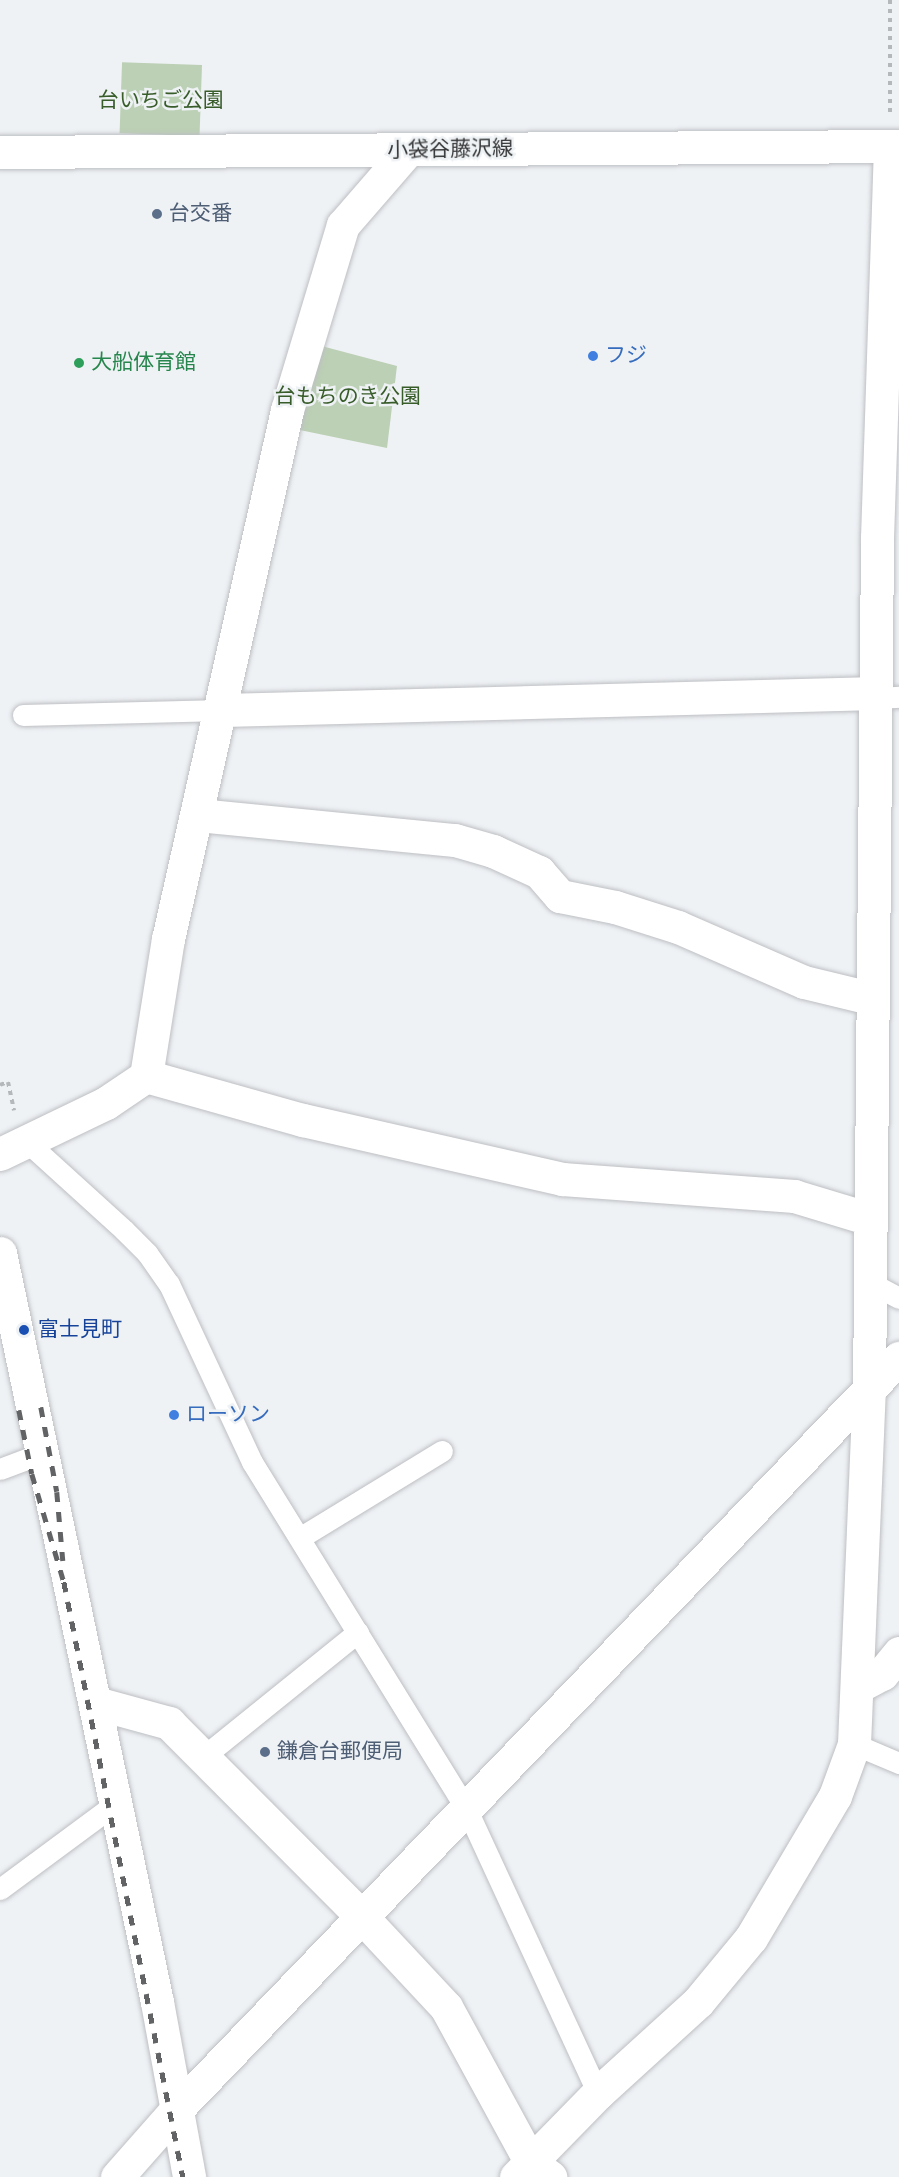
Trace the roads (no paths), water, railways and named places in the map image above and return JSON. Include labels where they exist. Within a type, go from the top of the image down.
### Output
[{"type":"street","name":"小袋谷藤沢線","points":[[0,152],[895,146]]},
{"type":"street","points":[[96,1703],[170,1722],[362,1917],[446,2007],[532,2172],[598,2093],[698,2002],[751,1938],[835,1796],[854,1744],[859,1686],[868,1392],[867,1218],[870,998],[884,696],[877,538],[895,146]]},
{"type":"street","points":[[13,1148],[106,1103],[146,1076],[168,939],[223,710],[287,410],[343,225],[408,150]]},
{"type":"street","points":[[223,710],[884,696]]},
{"type":"street","points":[[198,815],[455,840],[493,851],[539,872],[560,896],[615,907],[678,927],[804,982],[870,998]]},
{"type":"street","points":[[146,1076],[303,1120],[562,1179],[794,1196],[867,1218]]},
{"type":"street","points":[[0,1252],[40,1454],[96,1703],[189,2177]]},
{"type":"street","points":[[117,2177],[177,2109],[899,1358]]},
{"type":"street","points":[[859,1686],[882,1674],[899,1653]]},
{"type":"lane","points":[[23,714],[223,710]]},
{"type":"lane","points":[[13,1148],[131,1237],[169,1284],[252,1462],[301,1537],[466,1810],[598,2093]]},
{"type":"lane","points":[[867,1281],[899,1298]]},
{"type":"lane","points":[[301,1537],[442,1451]]},
{"type":"lane","points":[[0,1468],[40,1454]]},
{"type":"lane","points":[[203,1757],[358,1632]]},
{"type":"lane","points":[[854,1744],[899,1763]]},
{"type":"lane","points":[[0,1889],[115,1804]]},
{"type":"railway","points":[[41,1407],[57,1492],[63,1561]]},
{"type":"railway","points":[[19,1410],[32,1474],[64,1582],[183,2177]]},
{"type":"place","name":"台交番","points":[[157,214]]},
{"type":"place","name":"フジ","points":[[593,356]]},
{"type":"place","name":"大船体育館","points":[[79,363]]},
{"type":"place","name":"富士見町","points":[[24,1330]]},
{"type":"place","name":"ローソン","points":[[174,1415]]},
{"type":"place","name":"鎌倉台郵便局","points":[[265,1752]]},
{"type":"park label","name":"台いちご公園","points":[[161,101]]},
{"type":"park label","name":"台もちのき公園","points":[[348,397]]}]
